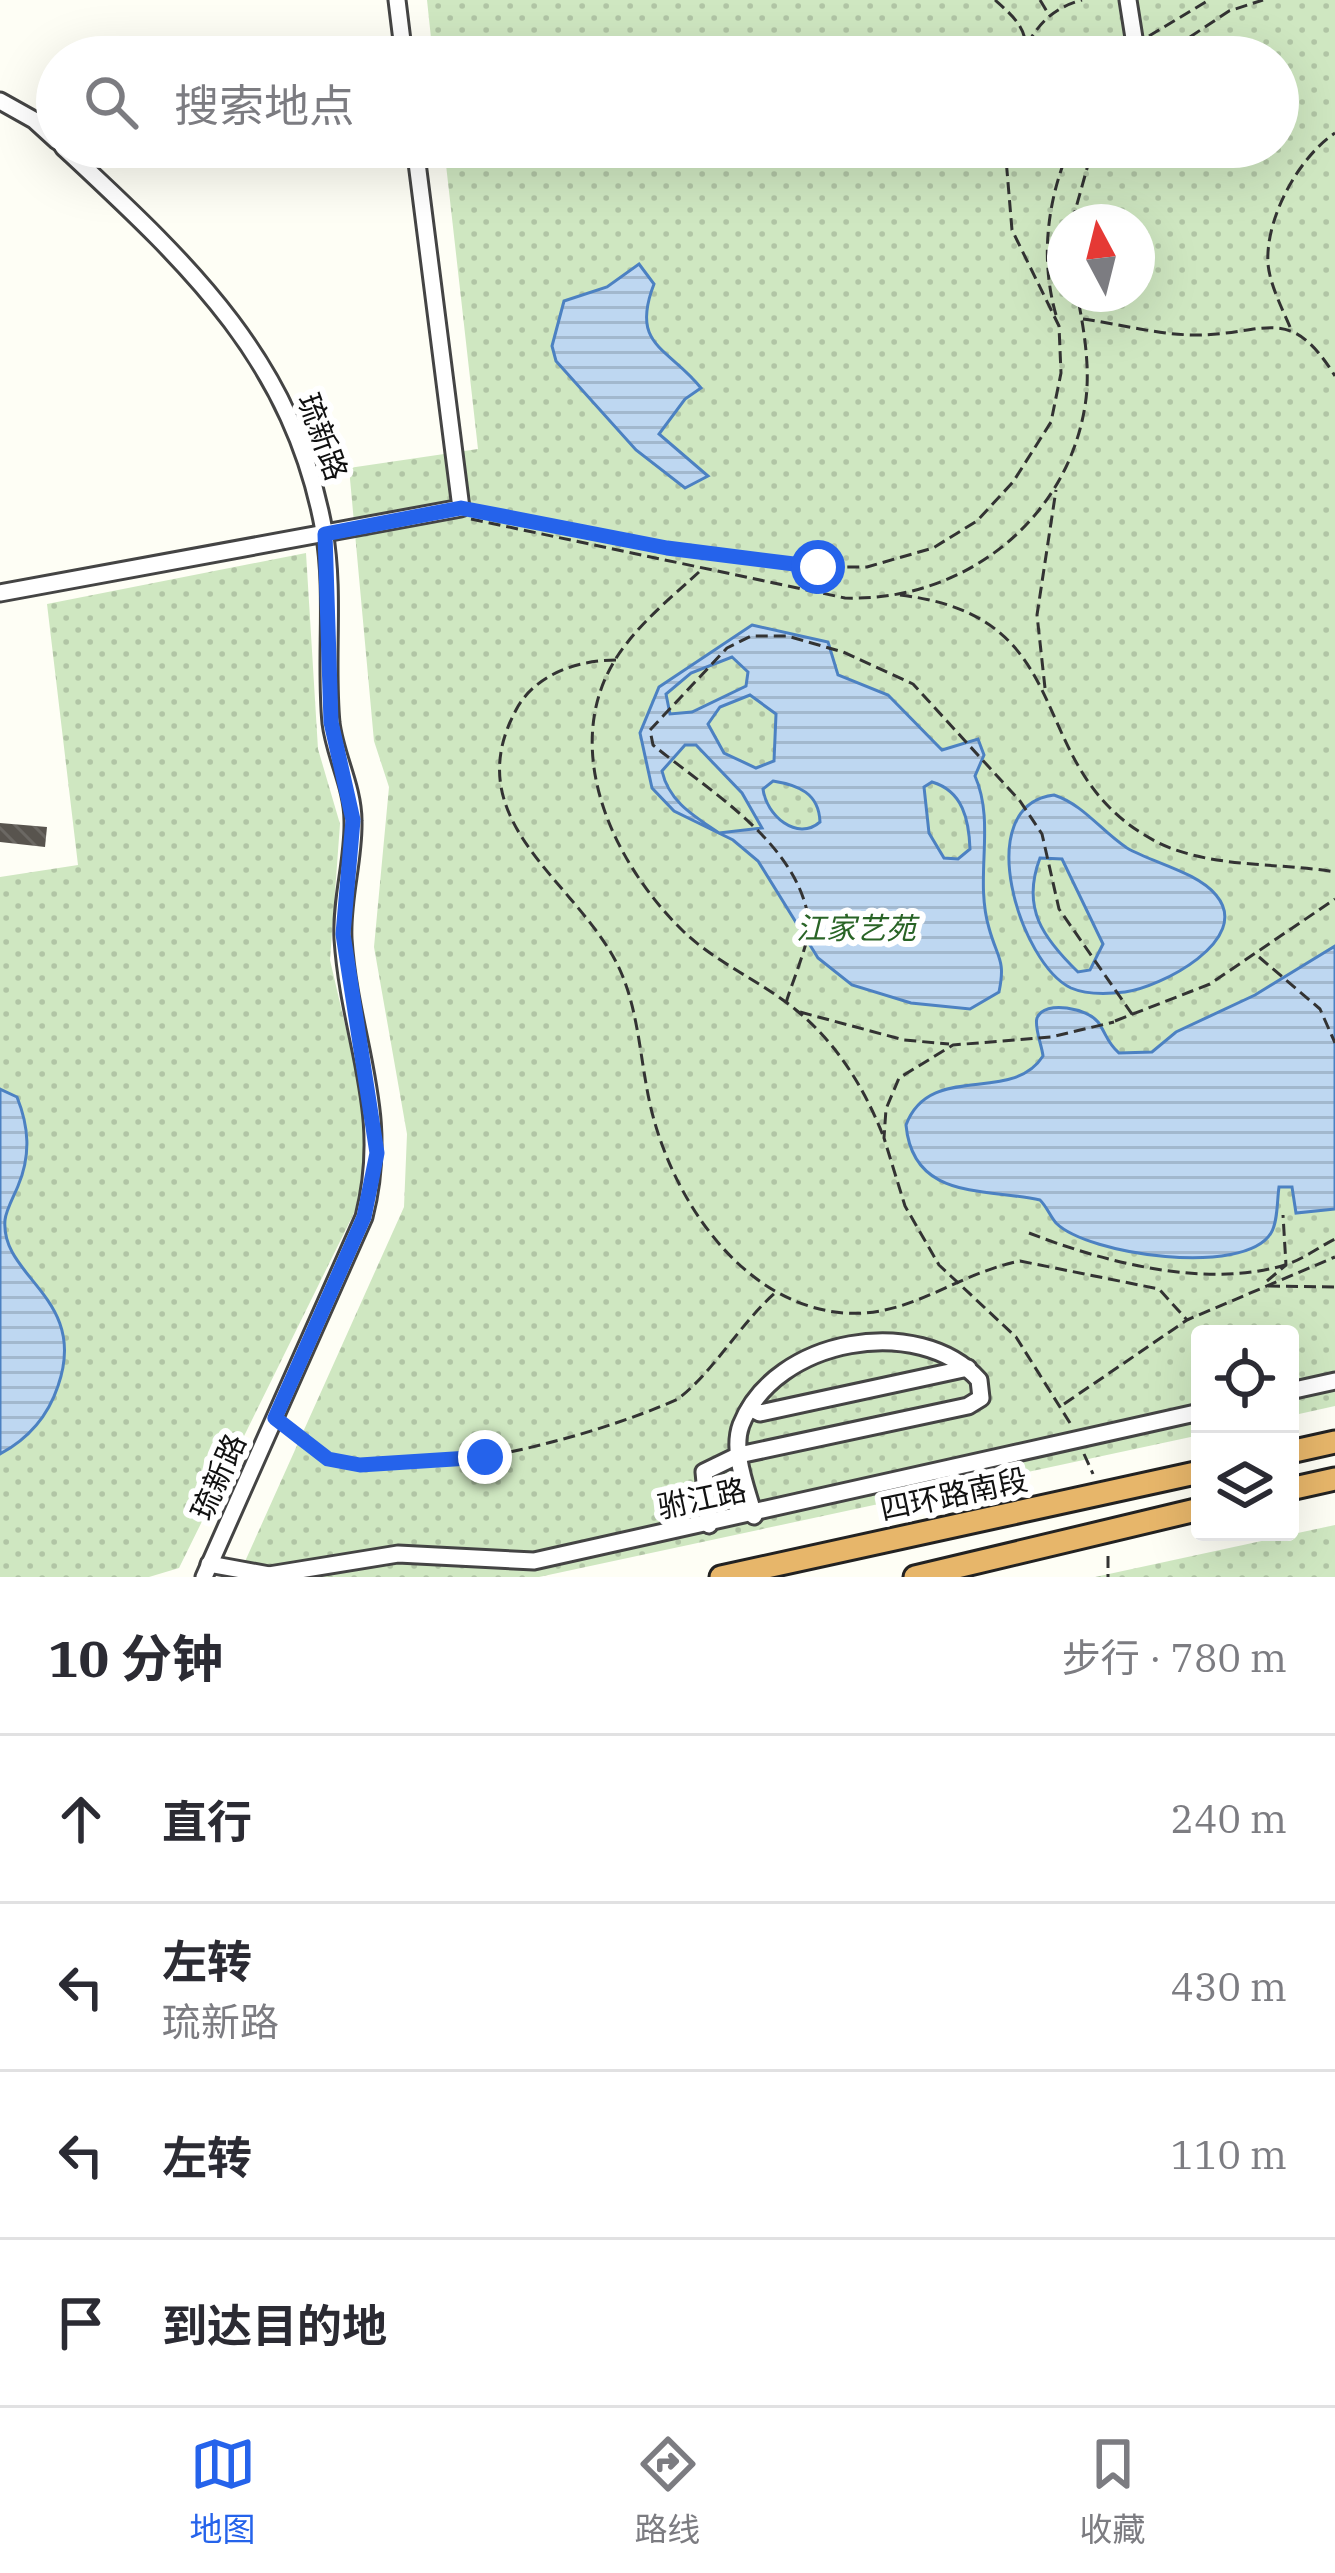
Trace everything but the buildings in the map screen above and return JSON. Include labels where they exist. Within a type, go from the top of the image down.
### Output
[{"type":"highway","points":[[1299,1450],[1335,1442]]},
{"type":"highway","name":"四环路南段","points":[[721,1577],[1191,1474]]},
{"type":"highway","points":[[1299,1487],[1335,1479]]},
{"type":"highway","points":[[915,1577],[1191,1511]]},
{"type":"street","points":[[397,0],[401,36]]},
{"type":"street","points":[[1128,0],[1134,36]]},
{"type":"street","name":"琉新路","points":[[0,101],[36,122]]},
{"type":"street","name":"琉新路","points":[[86,168],[185,260],[226,308],[275,388],[325,534],[331,722],[353,820],[343,934],[377,1153],[364,1217],[207,1571]]},
{"type":"street","points":[[0,593],[461,508],[418,168]]},
{"type":"street","points":[[709,1525],[704,1472],[739,1455],[968,1406],[981,1398],[980,1380],[968,1368],[918,1345],[850,1344],[789,1372],[750,1408],[740,1427],[739,1455],[754,1516]]},
{"type":"street","points":[[750,1408],[760,1413],[968,1368]]},
{"type":"street","points":[[1299,1389],[1335,1381]]},
{"type":"street","name":"驸江路","points":[[207,1571],[268,1575],[398,1554],[520,1562],[754,1516],[1191,1414]]},
{"type":"path","points":[[995,0],[1016,16],[1024,36]]},
{"type":"path","points":[[1040,0],[1050,16]]},
{"type":"path","points":[[1034,36],[1050,16],[1082,0]]},
{"type":"path","points":[[1153,36],[1174,17],[1209,0]]},
{"type":"path","points":[[1192,36],[1229,11],[1263,0]]},
{"type":"path","points":[[1290,327],[1268,265],[1271,233],[1309,150],[1335,133]]},
{"type":"path","points":[[1007,168],[1012,230],[1059,326]]},
{"type":"path","points":[[1056,488],[1030,522],[961,574],[898,594],[845,598],[460,517],[461,508],[644,544],[818,567],[867,567],[933,548],[977,521],[1013,482],[1051,422],[1061,373],[1059,326],[1048,287],[1048,221],[1064,168]]},
{"type":"path","points":[[1077,204],[1088,168]]},
{"type":"path","points":[[1080,312],[1086,401],[1056,488],[1036,615],[1046,692],[1068,752],[1087,783],[1120,817],[1157,842],[1199,856],[1335,872]]},
{"type":"path","points":[[1081,319],[1196,335],[1290,327],[1312,340],[1335,376]]},
{"type":"path","points":[[700,571],[625,644],[603,683],[592,746],[601,804],[617,845],[649,895],[686,934],[798,1011],[844,1060],[884,1138],[905,1207],[939,1265],[1016,1337],[1061,1406],[1093,1474]]},
{"type":"path","points":[[898,594],[971,610],[1010,638],[1046,692]]},
{"type":"path","points":[[786,1003],[810,927],[793,871],[763,838],[653,745],[650,730],[727,648],[752,636],[787,636],[843,652],[913,684],[1020,801],[1042,834],[1059,908],[1134,1017]]},
{"type":"path","points":[[616,660],[563,669],[520,702],[506,728],[501,785],[528,854],[600,933],[621,971],[635,1017],[654,1120],[698,1216],[732,1258],[776,1292],[815,1308],[868,1313],[913,1306],[1020,1261],[1159,1289],[1187,1320]]},
{"type":"path","points":[[798,1011],[904,1040],[952,1045],[1025,1040],[1114,1022],[1210,985],[1335,899]]},
{"type":"path","points":[[1258,956],[1321,1009],[1335,1043]]},
{"type":"path","points":[[884,1138],[886,1109],[899,1078],[952,1045]]},
{"type":"path","points":[[1283,1215],[1286,1265]]},
{"type":"path","points":[[1029,1233],[1086,1256],[1145,1269],[1203,1272],[1286,1265]]},
{"type":"path","points":[[1261,1286],[1286,1265],[1335,1239]]},
{"type":"path","points":[[1061,1406],[1187,1320],[1335,1257]]},
{"type":"path","points":[[1261,1286],[1335,1287]]},
{"type":"path","points":[[275,1418],[328,1459],[360,1465],[527,1452],[677,1399],[698,1383],[748,1316],[776,1292]]},
{"type":"path","points":[[1108,1556],[1108,1577]]},
{"type":"green space","name":"江家艺苑","points":[[427,0],[1335,0],[1335,1406],[1299,1414],[1299,1325],[1191,1325],[1191,1437],[539,1577],[238,1577],[404,1207],[407,1134],[374,947],[389,787],[374,741],[349,468],[478,449],[446,168],[1299,168],[1299,36],[431,36]]},
{"type":"green space","points":[[306,553],[318,749],[340,824],[330,960],[367,1119],[365,1175],[354,1213],[179,1568],[149,1577],[0,1577],[0,877],[78,865],[47,604]]},
{"type":"green space","points":[[1335,1525],[1335,1577],[1095,1577],[1261,1541],[1299,1541],[1299,1533]]},
{"type":"water","points":[[639,264],[654,284],[648,305],[650,333],[701,388],[685,399],[659,434],[708,476],[685,488],[636,450],[556,361],[552,346],[564,301],[607,287]]},
{"type":"water","points":[[752,625],[828,642],[838,675],[888,695],[942,750],[978,739],[984,755],[975,776],[984,813],[983,889],[1001,965],[999,992],[970,1009],[911,1003],[852,985],[818,958],[758,861],[733,840],[674,811],[652,788],[640,733],[659,687]],"holes":[[[732,657],[748,672],[746,686],[692,712],[670,714],[666,694],[691,673]],[[750,695],[776,714],[774,761],[756,768],[724,753],[708,724],[720,707]],[[685,745],[696,745],[742,793],[762,828],[719,833],[677,800],[662,771]],[[773,781],[799,788],[816,804],[820,822],[802,829],[793,827],[776,816],[763,789]],[[932,782],[951,792],[962,808],[970,849],[958,859],[944,858],[929,833],[924,787]]]},
{"type":"water","points":[[1054,795],[1065,799],[1127,848],[1208,887],[1224,912],[1223,929],[1213,944],[1179,971],[1140,989],[1105,993],[1071,988],[1052,973],[1035,949],[1012,886],[1009,854],[1014,826],[1029,805]],"holes":[[[1040,858],[1062,859],[1103,944],[1090,970],[1078,972],[1066,959],[1046,934],[1034,907]]]},
{"type":"water","points":[[1335,946],[1335,1209],[1296,1213],[1292,1187],[1279,1187],[1271,1233],[1255,1247],[1200,1258],[1131,1252],[1073,1234],[1056,1223],[1040,1200],[976,1191],[937,1179],[912,1150],[906,1125],[933,1094],[1012,1078],[1043,1056],[1036,1022],[1048,1009],[1067,1008],[1093,1017],[1119,1053],[1152,1052],[1176,1032],[1255,995]]},
{"type":"water","points":[[0,1089],[17,1097],[27,1141],[22,1175],[5,1220],[7,1240],[54,1310],[64,1356],[58,1386],[43,1417],[0,1454]]},
{"type":"route","points":[[485,1457],[360,1465],[328,1459],[275,1418],[364,1217],[377,1153],[376,1119],[343,934],[353,820],[331,722],[325,534],[461,508],[667,548],[818,567]]}]
